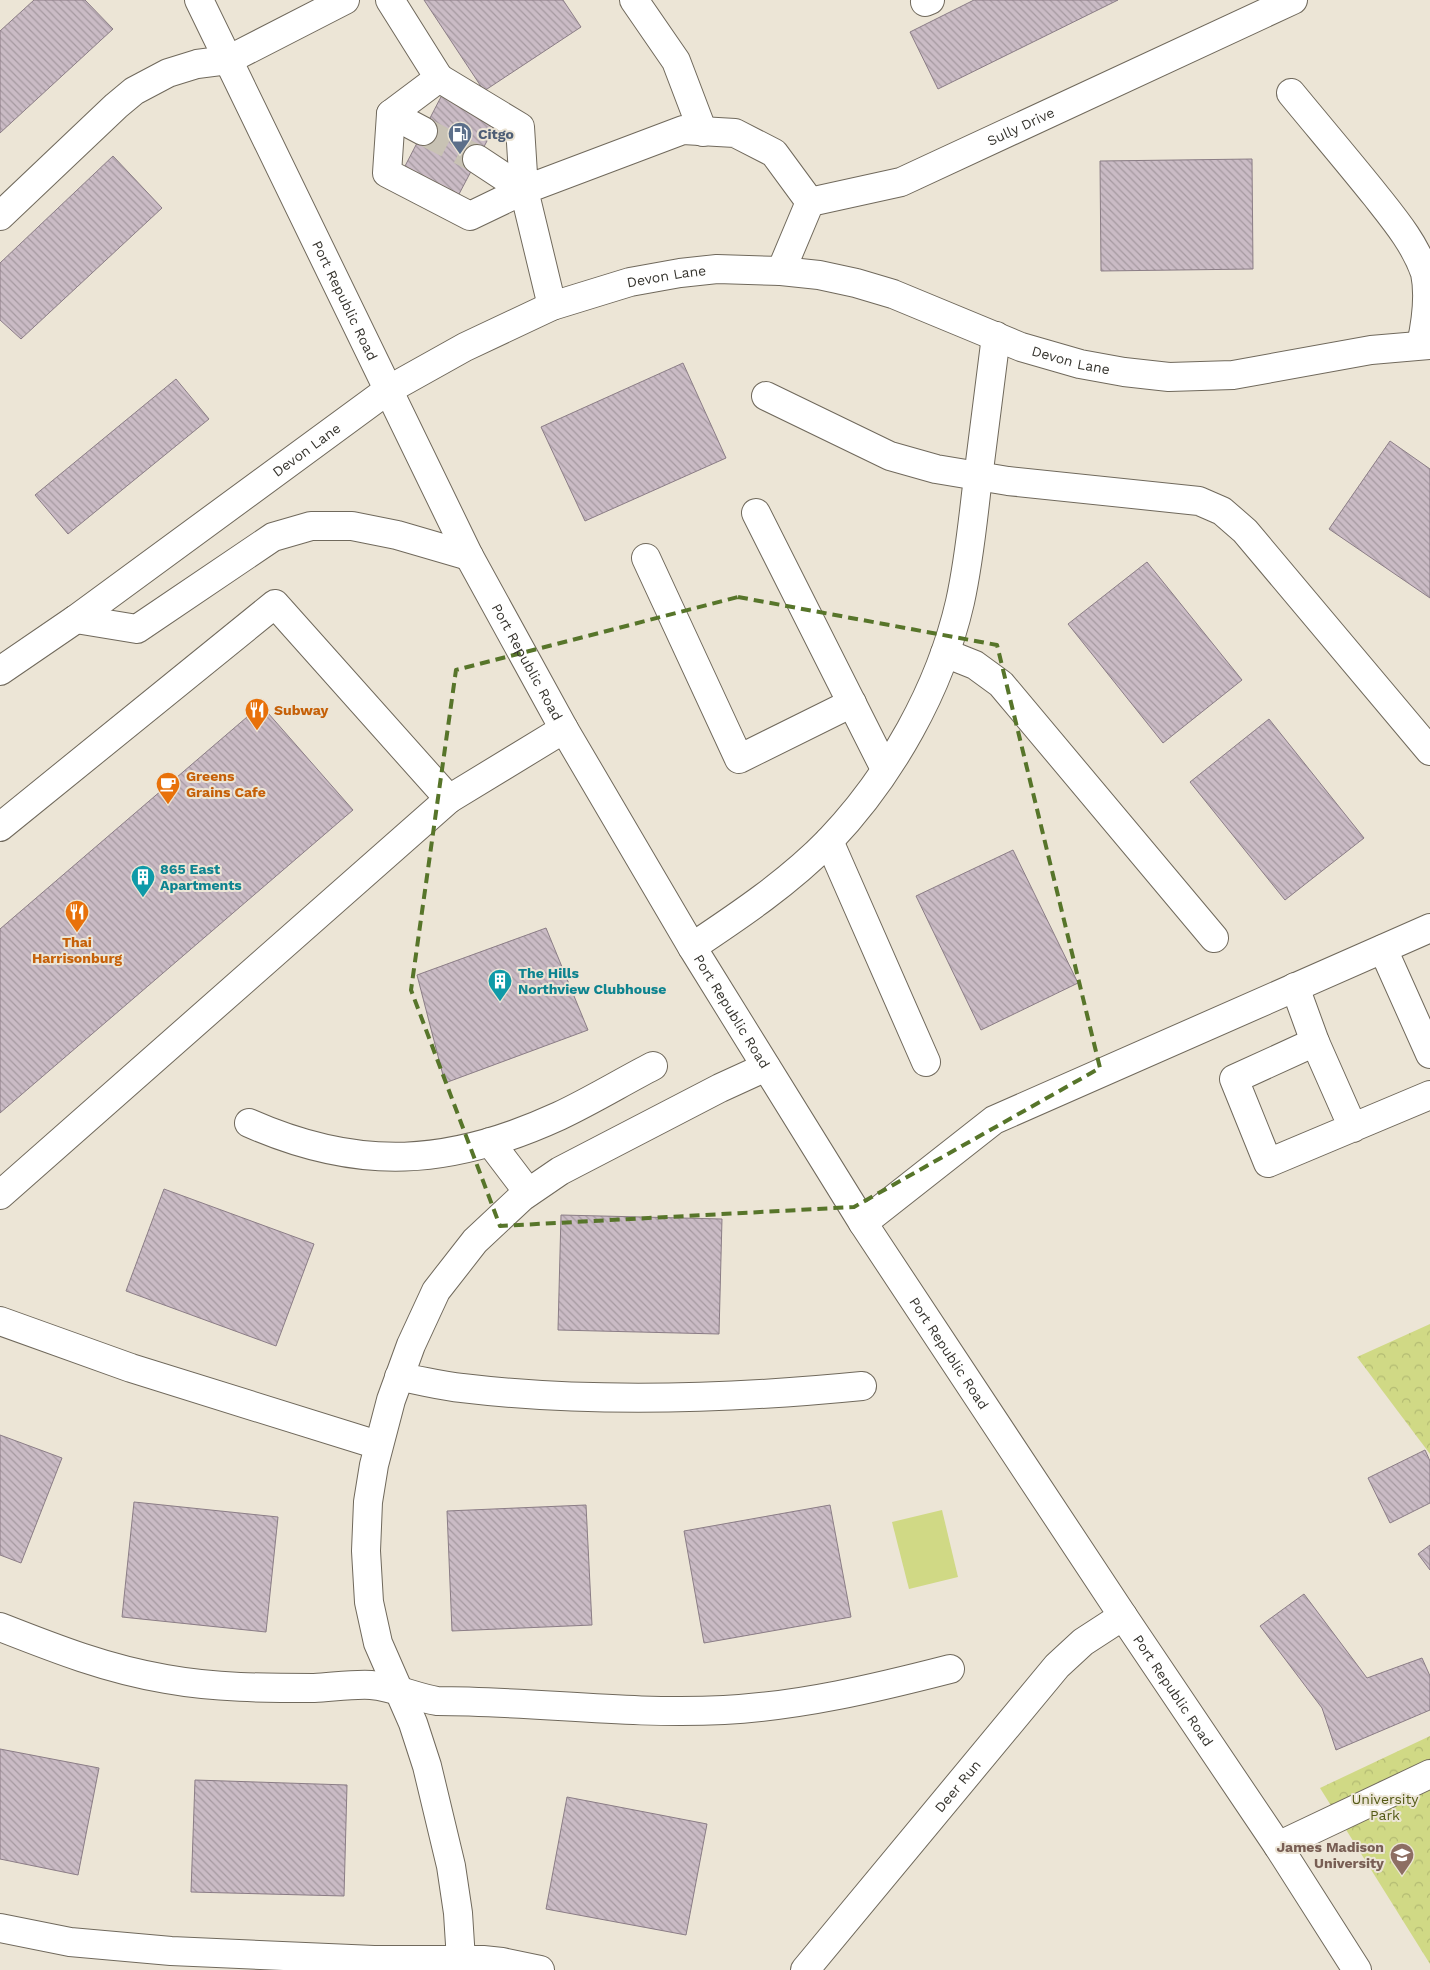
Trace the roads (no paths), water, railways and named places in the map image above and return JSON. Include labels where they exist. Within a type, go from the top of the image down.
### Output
[{"type":"street","name":"Port Republic Road","points":[[199,0],[469,556],[564,729],[692,947],[863,1222],[1123,1616],[1278,1846],[1357,1970]]},
{"type":"street","points":[[0,216],[134,91],[182,68],[228,60],[345,0]]},
{"type":"street","points":[[390,0],[439,78],[520,127],[524,190],[552,306]]},
{"type":"street","points":[[634,0],[676,61],[702,132]]},
{"type":"street","name":"Sully Drive","points":[[810,202],[901,182],[1293,0]]},
{"type":"street","points":[[439,78],[391,114],[387,173],[470,216],[524,190],[683,130],[735,133],[774,153],[810,202],[780,271]]},
{"type":"street","points":[[1291,93],[1395,219],[1414,248],[1425,275],[1427,289],[1426,345]]},
{"type":"street","points":[[391,114],[423,131]]},
{"type":"street","points":[[477,159],[524,190]]},
{"type":"street","name":"Devon Lane","points":[[0,671],[76,619],[388,390],[465,347],[552,306],[630,282],[680,273],[717,269],[780,271],[847,281],[893,294],[1021,347],[1080,364],[1168,377],[1233,375],[1271,370],[1371,350],[1426,345]]},
{"type":"street","points":[[692,947],[767,895],[828,841],[860,807],[916,717],[944,652],[960,602],[967,564],[996,336]]},
{"type":"street","points":[[766,396],[890,456],[936,469],[978,477],[1199,502],[1222,510],[1245,531],[1430,751]]},
{"type":"street","points":[[756,513],[885,769]]},
{"type":"street","points":[[76,619],[137,629],[273,536],[311,526],[352,526],[397,535],[469,556]]},
{"type":"street","points":[[646,558],[739,759],[852,703]]},
{"type":"street","points":[[0,827],[275,604],[449,799]]},
{"type":"street","points":[[944,652],[975,665],[1001,684],[1214,938]]},
{"type":"street","points":[[0,1195],[449,799],[564,729]]},
{"type":"street","points":[[828,841],[926,1062]]},
{"type":"street","points":[[863,1222],[994,1120],[1430,928]]},
{"type":"street","points":[[1383,949],[1430,1054]]},
{"type":"street","points":[[1295,987],[1315,1042],[1352,1128]]},
{"type":"street","points":[[1315,1042],[1234,1079],[1268,1163],[1430,1095]]},
{"type":"street","points":[[249,1123],[314,1148],[348,1155],[379,1158],[439,1154],[490,1142],[559,1116],[653,1066]]},
{"type":"street","points":[[462,1960],[458,1913],[447,1850],[423,1752],[400,1691],[378,1643],[372,1618],[368,1586],[366,1539],[368,1502],[378,1445],[399,1377],[414,1337],[441,1284],[475,1241],[528,1192],[560,1170],[720,1088],[766,1067]]},
{"type":"street","points":[[490,1142],[528,1192]]},
{"type":"street","points":[[0,1321],[130,1368],[378,1445]]},
{"type":"street","points":[[399,1377],[461,1388],[570,1397],[657,1398],[771,1394],[862,1386]]},
{"type":"street","name":"Deer Run","points":[[806,1970],[1057,1666],[1083,1642],[1123,1616]]},
{"type":"street","points":[[0,1627],[62,1652],[121,1670],[166,1680],[250,1688],[368,1685],[389,1687],[437,1701],[674,1712],[725,1710],[810,1701],[950,1669]]},
{"type":"street","points":[[1278,1846],[1430,1774]]},
{"type":"street","points":[[0,1928],[70,1942],[171,1951],[374,1960],[502,1962],[540,1970]]},
{"type":"tunnel","points":[[423,131],[477,159]]},
{"type":"place","name":"Citgo","points":[[460,155]]},
{"type":"place","name":"Subway","points":[[257,731]]},
{"type":"place","name":"Greens Grains Cafe","points":[[168,805]]},
{"type":"place","name":"865 East Apartments","points":[[143,898]]},
{"type":"place","name":"Thai Harrisonburg","points":[[77,933]]},
{"type":"place","name":"The Hills Northview Clubhouse","points":[[500,1002]]},
{"type":"place","name":"James Madison University","points":[[1402,1876]]},
{"type":"park label","name":"University Park","points":[[1385,1808]]}]
